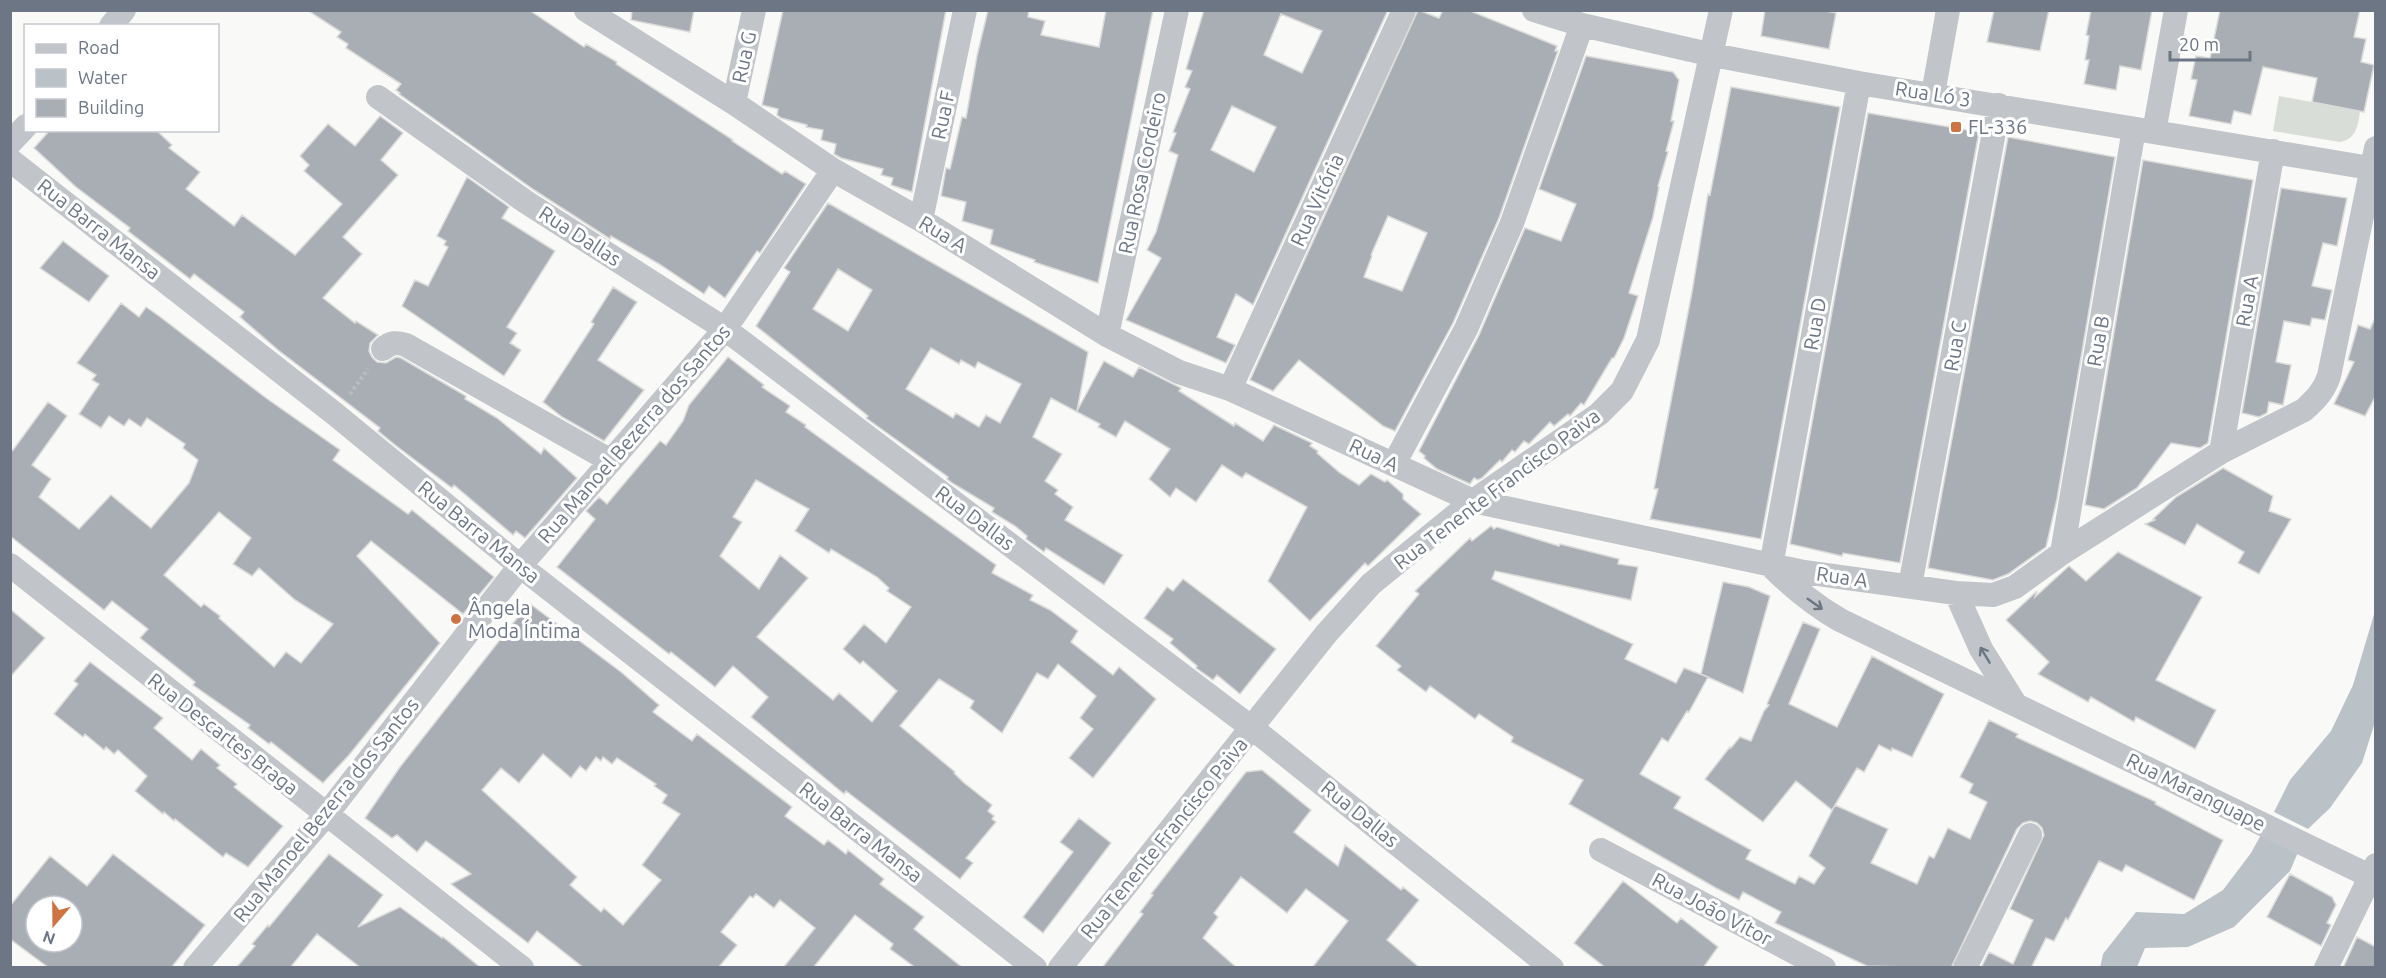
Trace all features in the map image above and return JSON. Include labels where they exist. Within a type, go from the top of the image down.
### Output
[{"type":"street","points":[[113,24],[124,10]]},
{"type":"street","name":"Rua A","points":[[586,10],[734,103],[832,170],[921,220],[1107,335],[1179,372],[1230,389],[1473,501],[1771,566],[1956,593],[1994,595],[2015,587],[2062,553],[2221,452],[2304,410],[2324,390],[2329,376],[2374,161]]},
{"type":"street","name":"Rua G","points":[[734,103],[754,10]]},
{"type":"street","name":"Rua F","points":[[921,220],[965,10]]},
{"type":"street","name":"Rua Rosa Cordeiro","points":[[1107,335],[1177,10]]},
{"type":"street","name":"Rua Vitória","points":[[1230,389],[1404,10]]},
{"type":"street","name":"Rua Ló 3","points":[[1534,10],[1582,26],[1713,55],[1859,83],[2273,151],[2374,161]]},
{"type":"street","name":"Rua Tenente Francisco Paiva","points":[[1060,968],[1326,634],[1371,584],[1473,501],[1599,414],[1622,391],[1648,340],[1713,55],[1721,10]]},
{"type":"street","points":[[1933,94],[1948,10]]},
{"type":"street","name":"Rua B","points":[[2062,553],[2144,130],[2176,10]]},
{"type":"street","points":[[1394,464],[1466,329],[1507,234],[1582,26]]},
{"type":"street","name":"Rua D","points":[[1771,566],[1859,83]]},
{"type":"street","name":"Rua Dallas","points":[[378,97],[526,202],[725,329],[1252,728],[1552,968]]},
{"type":"street","name":"Rua C","points":[[1910,586],[1999,105]]},
{"type":"street","points":[[10,143],[24,128]]},
{"type":"street","name":"Rua A","points":[[2221,452],[2273,151]]},
{"type":"street","name":"Rua Barra Mansa","points":[[10,160],[335,414],[520,566],[1035,968]]},
{"type":"street","name":"Rua Manoel Bezerra dos Santos","points":[[195,968],[326,815],[520,566],[725,329],[832,170]]},
{"type":"street","points":[[383,349],[389,343],[396,342],[406,345],[611,460]]},
{"type":"street","name":"Rua Descartes Braga","points":[[10,565],[522,968]]},
{"type":"street","name":"Rua Maranguape","points":[[1771,566],[1795,589],[1840,620],[2374,873]]},
{"type":"street","points":[[1956,593],[1981,649],[2016,705]]},
{"type":"street","points":[[1965,968],[2030,835]]},
{"type":"street","name":"Rua João Vítor","points":[[1601,850],[1824,968]]},
{"type":"street","points":[[2326,968],[2374,873]]},
{"type":"path","points":[[335,414],[383,349]]},
{"type":"shaded area","points":[[2279,96],[2360,111],[2355,131],[2350,138],[2340,142],[2273,131]]},
{"type":"water","points":[[2375,611],[2375,722],[2362,763],[2330,808],[2308,829],[2274,812],[2290,780],[2331,731],[2353,685]]},
{"type":"water","points":[[2263,831],[2299,850],[2290,871],[2234,927],[2188,947],[2145,948],[2137,967],[2100,968],[2103,954],[2136,912],[2184,914],[2223,890],[2251,853]]},
{"type":"building","points":[[307,10],[529,10],[584,47],[586,44],[617,62],[616,64],[782,174],[785,171],[806,184],[760,253],[757,251],[725,298],[709,286],[704,294],[659,264],[611,236],[610,239],[534,190],[399,94],[396,90],[401,84],[346,48],[348,44],[337,37],[341,32]]},
{"type":"building","points":[[632,10],[694,10],[690,32],[631,20]]},
{"type":"building","points":[[783,10],[946,10],[912,192],[891,185],[893,178],[881,175],[883,169],[834,154],[836,144],[821,140],[823,130],[781,118],[777,115],[778,109],[762,105]]},
{"type":"building","points":[[988,10],[1029,10],[1028,17],[1045,21],[1041,35],[1099,47],[1106,10],[1153,10],[1098,283],[1034,262],[1035,260],[990,244],[993,230],[962,221],[966,202],[941,196],[946,168],[950,169],[962,117],[966,118]]},
{"type":"building","points":[[1204,10],[1388,10],[1253,305],[1236,294],[1217,337],[1235,345],[1226,363],[1126,320],[1161,258],[1147,250],[1156,232],[1178,155],[1169,151],[1176,133],[1173,132],[1190,89],[1185,87],[1192,71],[1186,69]],"holes":[[[1281,14],[1322,31],[1302,73],[1264,55]],[[1232,106],[1276,127],[1254,172],[1211,150]]]},
{"type":"building","points":[[1418,10],[1439,18],[1443,10],[1468,10],[1557,46],[1555,51],[1558,51],[1499,218],[1453,323],[1395,431],[1383,426],[1299,360],[1273,391],[1250,380]],"holes":[[[1388,216],[1427,233],[1402,291],[1364,277]]]},
{"type":"building","points":[[1765,10],[1821,10],[1836,13],[1829,49],[1761,36]]},
{"type":"building","points":[[1994,10],[2049,10],[2040,51],[1987,42]]},
{"type":"building","points":[[2091,10],[2152,10],[2141,70],[2120,66],[2116,90],[2084,84],[2089,60],[2085,60],[2089,36],[2086,35]]},
{"type":"building","points":[[2220,10],[2360,10],[2354,37],[2366,39],[2361,62],[2374,65],[2364,112],[2312,102],[2317,78],[2263,67],[2251,115],[2234,111],[2231,124],[2189,116],[2197,80],[2191,79],[2196,56],[2210,58]]},
{"type":"building","points":[[1586,56],[1673,72],[1679,80],[1671,121],[1674,121],[1653,217],[1629,293],[1638,296],[1624,338],[1584,405],[1581,403],[1570,416],[1568,414],[1554,426],[1550,422],[1529,444],[1524,441],[1515,452],[1512,450],[1502,462],[1500,460],[1482,478],[1478,480],[1474,478],[1470,484],[1437,469],[1419,451],[1479,335],[1525,228],[1561,241],[1576,204],[1539,189]]},
{"type":"building","points":[[1731,87],[1840,107],[1761,539],[1650,519],[1658,489],[1654,489],[1692,292],[1708,194],[1710,195]]},
{"type":"building","points":[[1868,113],[1979,132],[1900,563],[1843,553],[1842,556],[1790,544]]},
{"type":"building","points":[[380,116],[403,133],[381,160],[398,175],[343,237],[362,254],[323,298],[355,323],[356,321],[378,335],[370,343],[369,351],[377,362],[386,363],[396,357],[401,358],[466,396],[465,399],[497,418],[541,454],[544,448],[577,478],[525,538],[516,531],[513,535],[454,485],[452,488],[395,445],[378,431],[380,428],[278,350],[240,317],[244,312],[194,274],[190,279],[128,231],[130,228],[76,187],[34,148],[48,132],[158,132],[172,145],[169,148],[200,172],[186,189],[234,226],[242,215],[295,255],[342,204],[304,171],[309,165],[300,156],[328,124],[355,146]]},
{"type":"building","points":[[2008,137],[2115,157],[2057,499],[2046,547],[2008,574],[1993,580],[1928,568]]},
{"type":"building","points":[[2143,160],[2253,180],[2208,443],[2200,448],[2171,443],[2137,488],[2104,509],[2085,505]]},
{"type":"building","points":[[467,177],[509,207],[502,218],[555,251],[507,327],[517,333],[510,343],[521,350],[504,376],[402,306],[415,280],[428,286],[448,247],[444,245],[446,241],[437,236]]},
{"type":"building","points":[[2281,188],[2347,198],[2337,246],[2323,243],[2312,286],[2332,290],[2325,320],[2312,318],[2310,326],[2284,321],[2276,362],[2291,365],[2283,405],[2269,402],[2267,413],[2259,417],[2242,413]]},
{"type":"building","points":[[828,203],[1088,352],[1077,411],[1104,361],[1133,377],[1139,367],[1181,388],[1179,391],[1234,426],[1235,423],[1263,441],[1274,425],[1312,443],[1310,446],[1318,451],[1317,453],[1340,473],[1359,485],[1371,474],[1385,482],[1387,480],[1403,494],[1403,499],[1421,514],[1368,566],[1365,563],[1310,621],[1268,581],[1307,507],[1246,473],[1242,478],[1222,465],[1196,502],[1176,488],[1170,497],[1149,479],[1170,449],[1125,421],[1116,437],[1098,427],[1100,424],[1051,398],[1033,437],[1062,454],[1045,481],[1058,490],[1055,494],[1073,507],[1065,520],[1123,555],[1104,585],[1046,548],[1044,552],[1026,539],[1027,536],[1015,526],[992,512],[994,508],[952,483],[947,479],[948,477],[866,418],[868,416],[756,326],[790,272],[784,268]],"holes":[[[838,269],[872,290],[848,331],[813,309]],[[931,348],[959,364],[961,360],[975,368],[978,362],[1021,384],[1000,423],[986,415],[979,427],[956,413],[953,418],[906,389]]]},
{"type":"building","points":[[63,241],[109,276],[89,302],[40,268]]},
{"type":"building","points":[[613,287],[637,302],[598,360],[644,390],[604,441],[562,417],[543,402],[594,324],[591,322]]},
{"type":"building","points":[[121,303],[139,317],[146,307],[266,398],[340,450],[333,460],[408,514],[412,510],[494,577],[463,614],[371,541],[357,556],[440,643],[349,755],[323,783],[271,742],[269,744],[248,728],[250,725],[193,685],[195,682],[140,638],[148,629],[112,601],[104,610],[10,536],[10,449],[13,450],[48,402],[67,416],[32,465],[51,479],[39,497],[79,529],[111,495],[151,528],[189,483],[198,460],[183,448],[185,444],[147,418],[141,427],[129,419],[124,426],[109,416],[101,428],[79,414],[99,384],[92,380],[96,375],[77,363]],"holes":[[[219,512],[251,538],[233,564],[252,576],[259,568],[295,600],[333,624],[301,663],[286,652],[274,667],[219,618],[220,616],[204,604],[201,607],[164,575]]]},
{"type":"building","points":[[2376,316],[2376,395],[2365,416],[2334,404],[2354,362],[2348,360],[2358,325],[2370,329]]},
{"type":"building","points":[[728,357],[764,385],[762,387],[790,406],[786,412],[806,425],[805,427],[996,565],[992,573],[1033,595],[1030,600],[1050,610],[1078,631],[1071,642],[1113,675],[1119,667],[1156,699],[1093,778],[1069,758],[1093,729],[1080,718],[1096,696],[1058,664],[1048,679],[1037,673],[1002,733],[970,708],[974,701],[939,679],[900,726],[992,805],[988,811],[994,816],[992,819],[996,822],[966,858],[973,863],[960,879],[846,791],[844,794],[751,717],[768,697],[733,666],[715,687],[557,567],[595,519],[586,511],[599,497],[607,504],[660,441],[666,445],[683,421],[689,405]],"holes":[[[756,480],[809,509],[795,531],[829,553],[831,549],[877,577],[889,588],[887,591],[911,607],[886,643],[864,624],[843,649],[860,664],[863,661],[897,691],[872,722],[839,693],[833,700],[757,637],[808,578],[780,555],[759,589],[720,556],[742,522],[733,517]]]},
{"type":"building","points":[[2223,468],[2273,496],[2269,511],[2291,519],[2259,574],[2238,563],[2244,552],[2197,524],[2185,545],[2145,524],[2155,520],[2153,519],[2176,497]]},
{"type":"building","points":[[1491,526],[1494,529],[1497,527],[1559,546],[1560,544],[1619,559],[1618,564],[1638,567],[1631,600],[1495,571],[1492,579],[1633,644],[1625,659],[1676,683],[1684,668],[1708,677],[1689,712],[1687,711],[1668,742],[1662,738],[1640,774],[1681,797],[1674,808],[1751,850],[1746,859],[1795,884],[1799,876],[1814,884],[1825,868],[1809,856],[1835,805],[1888,829],[1871,863],[1917,884],[1929,856],[1934,858],[1948,828],[1970,839],[1987,802],[1969,793],[1973,784],[1960,777],[1989,720],[2018,734],[2016,737],[2156,802],[2155,804],[2223,840],[2194,900],[2126,865],[2122,872],[2099,861],[2068,920],[2066,918],[2054,941],[2046,938],[2031,968],[1981,968],[1989,952],[2013,964],[2033,920],[2010,909],[2044,835],[2037,823],[2030,821],[2023,823],[2017,829],[1951,968],[1867,966],[1775,923],[1781,912],[1743,892],[1739,900],[1569,804],[1583,780],[1511,742],[1513,737],[1479,714],[1475,719],[1430,686],[1426,692],[1397,670],[1401,666],[1376,646],[1419,594],[1415,591],[1470,538],[1472,541]]},
{"type":"building","points":[[2118,552],[2202,597],[2156,680],[2216,710],[2195,749],[2136,717],[2134,722],[2091,697],[2088,702],[2038,674],[2049,662],[2006,620],[2037,591],[2035,597],[2069,566],[2086,581]]},
{"type":"building","points":[[1183,579],[1276,649],[1240,694],[1217,675],[1213,680],[1196,668],[1197,666],[1170,643],[1173,639],[1144,618],[1167,587],[1173,591]]},
{"type":"building","points":[[1723,582],[1749,587],[1770,596],[1743,693],[1701,674]]},
{"type":"building","points":[[529,603],[621,672],[659,705],[653,712],[692,741],[697,734],[792,807],[785,816],[824,845],[828,840],[846,854],[848,850],[884,879],[880,884],[924,917],[914,929],[963,968],[916,968],[890,949],[893,944],[855,915],[813,968],[783,968],[815,928],[780,900],[774,908],[756,894],[753,898],[750,896],[721,932],[737,945],[718,968],[584,968],[537,931],[528,943],[451,884],[471,874],[426,841],[417,852],[397,835],[392,838],[365,818],[400,767]],"holes":[[[543,754],[571,778],[580,766],[586,771],[596,757],[601,761],[603,757],[612,764],[617,758],[656,784],[654,786],[667,795],[662,803],[680,814],[642,865],[661,880],[623,925],[604,908],[601,912],[570,885],[577,877],[482,790],[501,768],[519,783]]]},
{"type":"building","points":[[10,609],[45,638],[10,677]]},
{"type":"building","points":[[1803,622],[1820,629],[1789,704],[1837,727],[1872,656],[1944,694],[1912,757],[1879,745],[1864,772],[1857,768],[1832,810],[1796,781],[1763,822],[1705,779],[1740,737],[1751,741],[1769,705],[1767,704]]},
{"type":"building","points":[[90,662],[163,718],[154,728],[192,760],[201,749],[220,765],[217,768],[237,784],[234,787],[283,826],[248,867],[226,853],[223,857],[135,791],[147,776],[118,750],[114,754],[106,747],[104,750],[85,734],[83,737],[54,714],[78,684],[74,681]]},
{"type":"building","points":[[1262,770],[1311,810],[1294,832],[1338,866],[1345,845],[1401,890],[1403,887],[1419,900],[1387,940],[1420,968],[1312,968],[1348,921],[1306,889],[1287,913],[1241,877],[1214,913],[1218,917],[1203,938],[1237,968],[1102,968],[1143,914],[1140,912],[1153,895],[1151,894],[1246,772]]},
{"type":"building","points":[[1079,818],[1111,843],[1043,933],[1023,917],[1073,852],[1060,842]]},
{"type":"building","points":[[113,854],[205,925],[171,968],[49,968],[30,954],[84,954],[84,894],[24,894],[24,949],[10,939],[10,906],[50,856],[87,886]]},
{"type":"building","points":[[329,854],[383,895],[358,927],[400,907],[443,937],[481,968],[361,968],[317,934],[290,968],[236,968],[255,946],[252,944],[268,925],[269,927]]},
{"type":"building","points":[[2290,874],[2332,897],[2336,905],[2327,923],[2331,925],[2321,946],[2267,917]]},
{"type":"building","points":[[1623,881],[1677,923],[1681,918],[1718,947],[1703,968],[1606,968],[1574,943]]},
{"type":"building","points":[[2357,937],[2376,947],[2376,968],[2343,968]]},
{"type":"place","name":"FL-336","points":[[1956,127]]},
{"type":"place","name":"Ângela Moda Íntima","points":[[456,619]]}]
